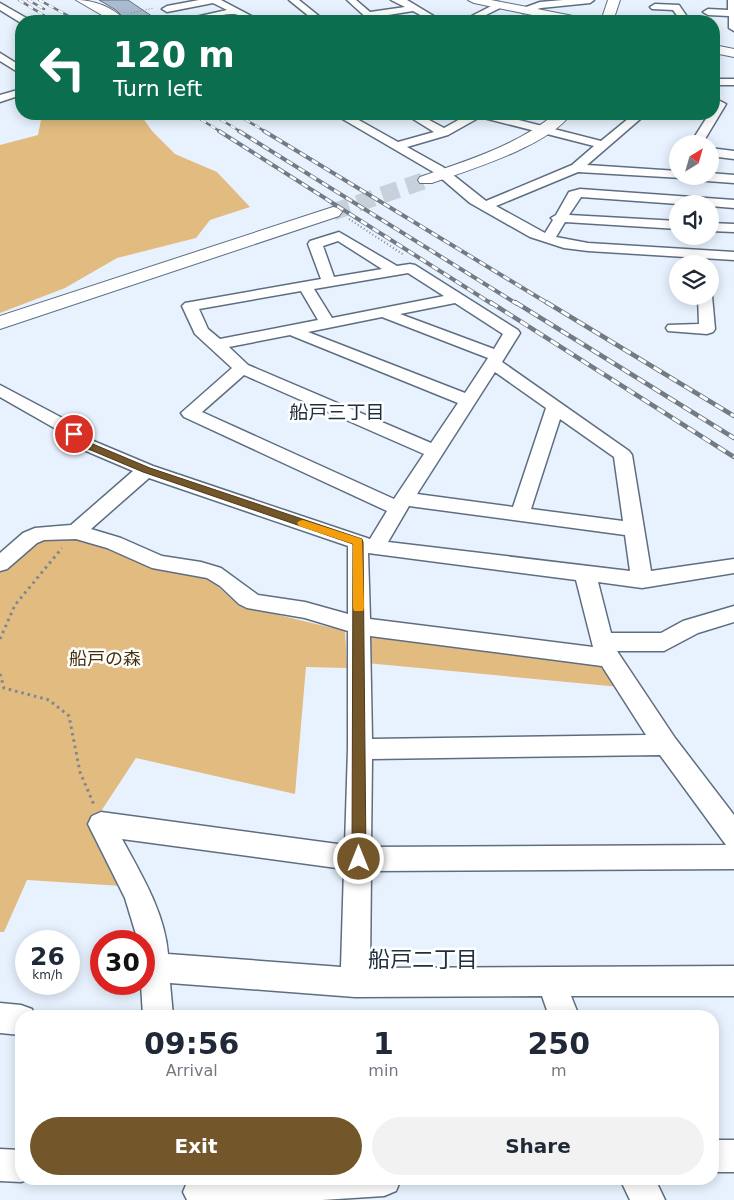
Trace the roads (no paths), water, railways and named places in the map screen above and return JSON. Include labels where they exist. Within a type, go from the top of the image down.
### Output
[{"type":"main road","points":[[82,0],[110,15]]},
{"type":"main road","points":[[478,0],[548,15]]},
{"type":"main road","points":[[609,15],[614,0]]},
{"type":"main road","points":[[720,50],[734,53]]},
{"type":"main road","points":[[426,180],[504,151],[543,130],[556,120]]},
{"type":"main road","points":[[0,323],[337,213]]},
{"type":"street","points":[[178,15],[162,6],[214,0],[244,15]]},
{"type":"street","points":[[293,0],[312,15]]},
{"type":"street","points":[[351,0],[368,15]]},
{"type":"street","points":[[395,0],[402,1],[426,15]]},
{"type":"street","points":[[523,10],[540,5],[590,0]]},
{"type":"street","points":[[732,0],[734,28]]},
{"type":"street","points":[[479,15],[499,5]]},
{"type":"street","points":[[0,6],[15,15]]},
{"type":"street","points":[[655,7],[676,7],[681,15]]},
{"type":"street","points":[[384,15],[414,8]]},
{"type":"street","points":[[217,15],[236,11]]},
{"type":"street","points":[[708,12],[733,13]]},
{"type":"street","points":[[7,22],[15,21]]},
{"type":"street","points":[[0,56],[15,67]]},
{"type":"street","points":[[720,82],[734,82]]},
{"type":"street","points":[[0,99],[15,94]]},
{"type":"street","points":[[720,104],[734,107]]},
{"type":"street","points":[[351,120],[443,173],[475,200],[535,234],[564,244],[669,255]]},
{"type":"street","points":[[421,120],[444,132]]},
{"type":"street","points":[[397,146],[444,132],[465,120]]},
{"type":"street","points":[[506,120],[603,145]]},
{"type":"street","points":[[486,206],[576,168],[634,120]]},
{"type":"street","points":[[701,135],[708,120]]},
{"type":"street","points":[[719,154],[734,156]]},
{"type":"street","points":[[576,168],[669,175]]},
{"type":"street","points":[[627,172],[628,197]]},
{"type":"street","points":[[719,178],[734,179]]},
{"type":"street","points":[[548,238],[558,218],[574,195],[580,193],[734,204]]},
{"type":"street","points":[[558,218],[669,224]]},
{"type":"street","points":[[719,227],[734,228]]},
{"type":"street","points":[[329,282],[315,244],[339,236],[457,298],[512,333],[401,503],[367,545],[359,626],[359,859],[355,982]]},
{"type":"street","points":[[719,258],[734,256]]},
{"type":"street","points":[[402,269],[190,306],[201,331],[242,368],[435,452]]},
{"type":"street","points":[[305,286],[327,323]]},
{"type":"street","points":[[216,344],[457,298]]},
{"type":"street","points":[[674,328],[707,329],[706,305]]},
{"type":"street","points":[[382,312],[495,360],[555,407],[623,455],[642,580]]},
{"type":"street","points":[[290,330],[469,401]]},
{"type":"street","points":[[242,368],[190,413],[401,503],[520,514],[635,529]]},
{"type":"street","points":[[0,390],[62,425],[85,444],[146,470],[367,545],[642,580],[734,566]]},
{"type":"street","points":[[520,514],[555,407]]},
{"type":"street","points":[[76,532],[146,470]]},
{"type":"street","points":[[0,564],[30,538],[42,533],[76,532],[114,543],[160,563],[201,569],[214,573],[227,581],[246,598],[255,602],[305,610],[359,626],[606,650],[664,642],[691,628],[734,614]]},
{"type":"street","points":[[585,572],[606,650],[666,745],[734,836]]},
{"type":"street","points":[[360,749],[666,745]]},
{"type":"street","points":[[148,930],[138,895],[101,824],[359,859],[734,857]]},
{"type":"street","points":[[158,1010],[155,967],[355,982],[551,982],[690,979],[734,981]]},
{"type":"street","points":[[551,982],[562,1010]]},
{"type":"street","points":[[0,1018],[15,1019]]},
{"type":"street","points":[[719,1156],[734,1156]]},
{"type":"street","points":[[0,1165],[15,1166]]},
{"type":"street","points":[[200,1190],[284,1185]]},
{"type":"street","points":[[640,1185],[648,1200]]},
{"type":"tunnel","points":[[333,212],[426,180]]},
{"type":"railway","points":[[19,0],[43,15]]},
{"type":"railway","points":[[28,0],[44,9]]},
{"type":"railway","points":[[39,0],[67,15]]},
{"type":"railway","points":[[202,120],[221,132]]},
{"type":"railway","points":[[222,120],[241,132]]},
{"type":"railway","points":[[246,120],[266,132]]},
{"type":"railway","points":[[219,131],[492,304]]},
{"type":"railway","points":[[239,131],[517,304]]},
{"type":"railway","points":[[264,131],[549,304]]},
{"type":"railway","points":[[490,302],[734,457]]},
{"type":"railway","points":[[515,302],[734,438]]},
{"type":"railway","points":[[546,302],[734,416]]},
{"type":"district","name":"船戸三丁目","points":[[337,412]]},
{"type":"district","name":"船戸二丁目","points":[[423,959]]},
{"type":"park label","name":"船戸の森","points":[[105,658]]}]
